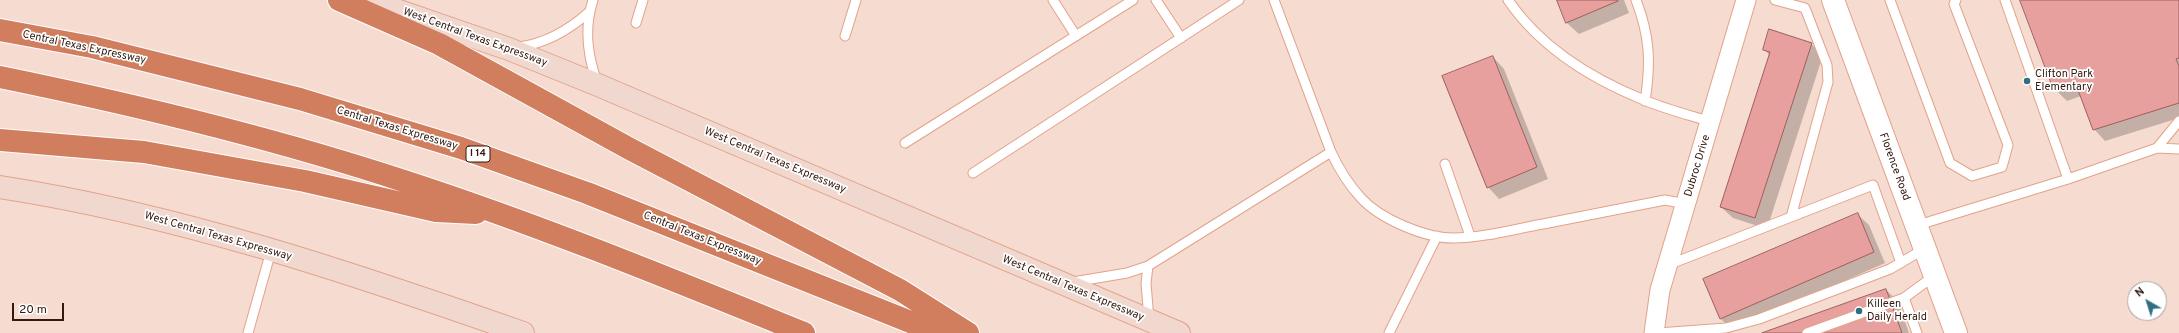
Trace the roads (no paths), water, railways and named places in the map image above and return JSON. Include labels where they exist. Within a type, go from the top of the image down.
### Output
[{"type":"highway","points":[[339,0],[439,44],[630,149],[900,290],[968,333]]},
{"type":"highway","name":"Central Texas Expressway","points":[[0,30],[92,48],[300,100],[461,148],[586,193],[938,333]]},
{"type":"highway","points":[[0,77],[109,99],[322,155],[407,182],[502,214],[804,333]]},
{"type":"highway","points":[[0,140],[144,152],[305,180],[436,211],[502,214]]},
{"type":"main road","name":"West Central Texas Expressway","points":[[367,0],[509,49],[598,85],[1061,284],[1179,333]]},
{"type":"main road","name":"West Central Texas Expressway","points":[[0,187],[143,215],[271,251],[440,304],[501,329],[523,333]]},
{"type":"street","name":"Dubroc Drive","points":[[1654,333],[1660,290],[1746,0]]},
{"type":"street","name":"Florence Road","points":[[1833,0],[1915,226],[1956,333]]},
{"type":"lane","points":[[594,0],[590,12],[586,44],[590,65],[598,85]]},
{"type":"lane","points":[[636,23],[643,0]]},
{"type":"lane","points":[[845,36],[856,0]]},
{"type":"lane","points":[[1053,0],[1076,36]]},
{"type":"lane","points":[[905,143],[1133,0]]},
{"type":"lane","points":[[1156,0],[1181,38]]},
{"type":"lane","points":[[973,173],[1239,0]]},
{"type":"lane","points":[[1274,0],[1331,152],[1343,176],[1362,199],[1385,216],[1414,230],[1437,236],[1470,236],[1665,200],[1686,204]]},
{"type":"lane","points":[[1508,0],[1543,40],[1584,69],[1645,101],[1711,122]]},
{"type":"lane","points":[[1636,0],[1643,19],[1648,42],[1650,73],[1645,101]]},
{"type":"lane","points":[[1775,0],[1806,8],[1827,65],[1828,82],[1791,217]]},
{"type":"lane","points":[[1890,0],[1950,163],[1972,176],[2002,167],[2008,145],[1954,4],[1956,0]]},
{"type":"lane","points":[[2005,0],[2068,179]]},
{"type":"lane","points":[[509,49],[530,46],[549,39],[572,28],[590,12]]},
{"type":"lane","points":[[2157,148],[2179,121]]},
{"type":"lane","points":[[1915,226],[2068,179],[2157,148],[2179,149]]},
{"type":"lane","points":[[1061,284],[1127,273],[1148,266],[1331,152]]},
{"type":"lane","points":[[1445,164],[1470,236]]},
{"type":"lane","points":[[1667,266],[1873,185],[1901,262]]},
{"type":"lane","points":[[1389,333],[1437,236]]},
{"type":"lane","points":[[1658,333],[1726,328],[1759,319],[1890,269],[1924,249]]},
{"type":"lane","points":[[248,333],[271,251]]},
{"type":"lane","points":[[1148,266],[1146,283],[1149,321]]},
{"type":"lane","points":[[1807,333],[1904,298],[1934,276]]},
{"type":"lane","points":[[1904,298],[1916,333]]},
{"type":"place","name":"Clifton Park Elementary","points":[[2027,81]]},
{"type":"place","name":"Killeen Daily Herald","points":[[1859,311]]}]
